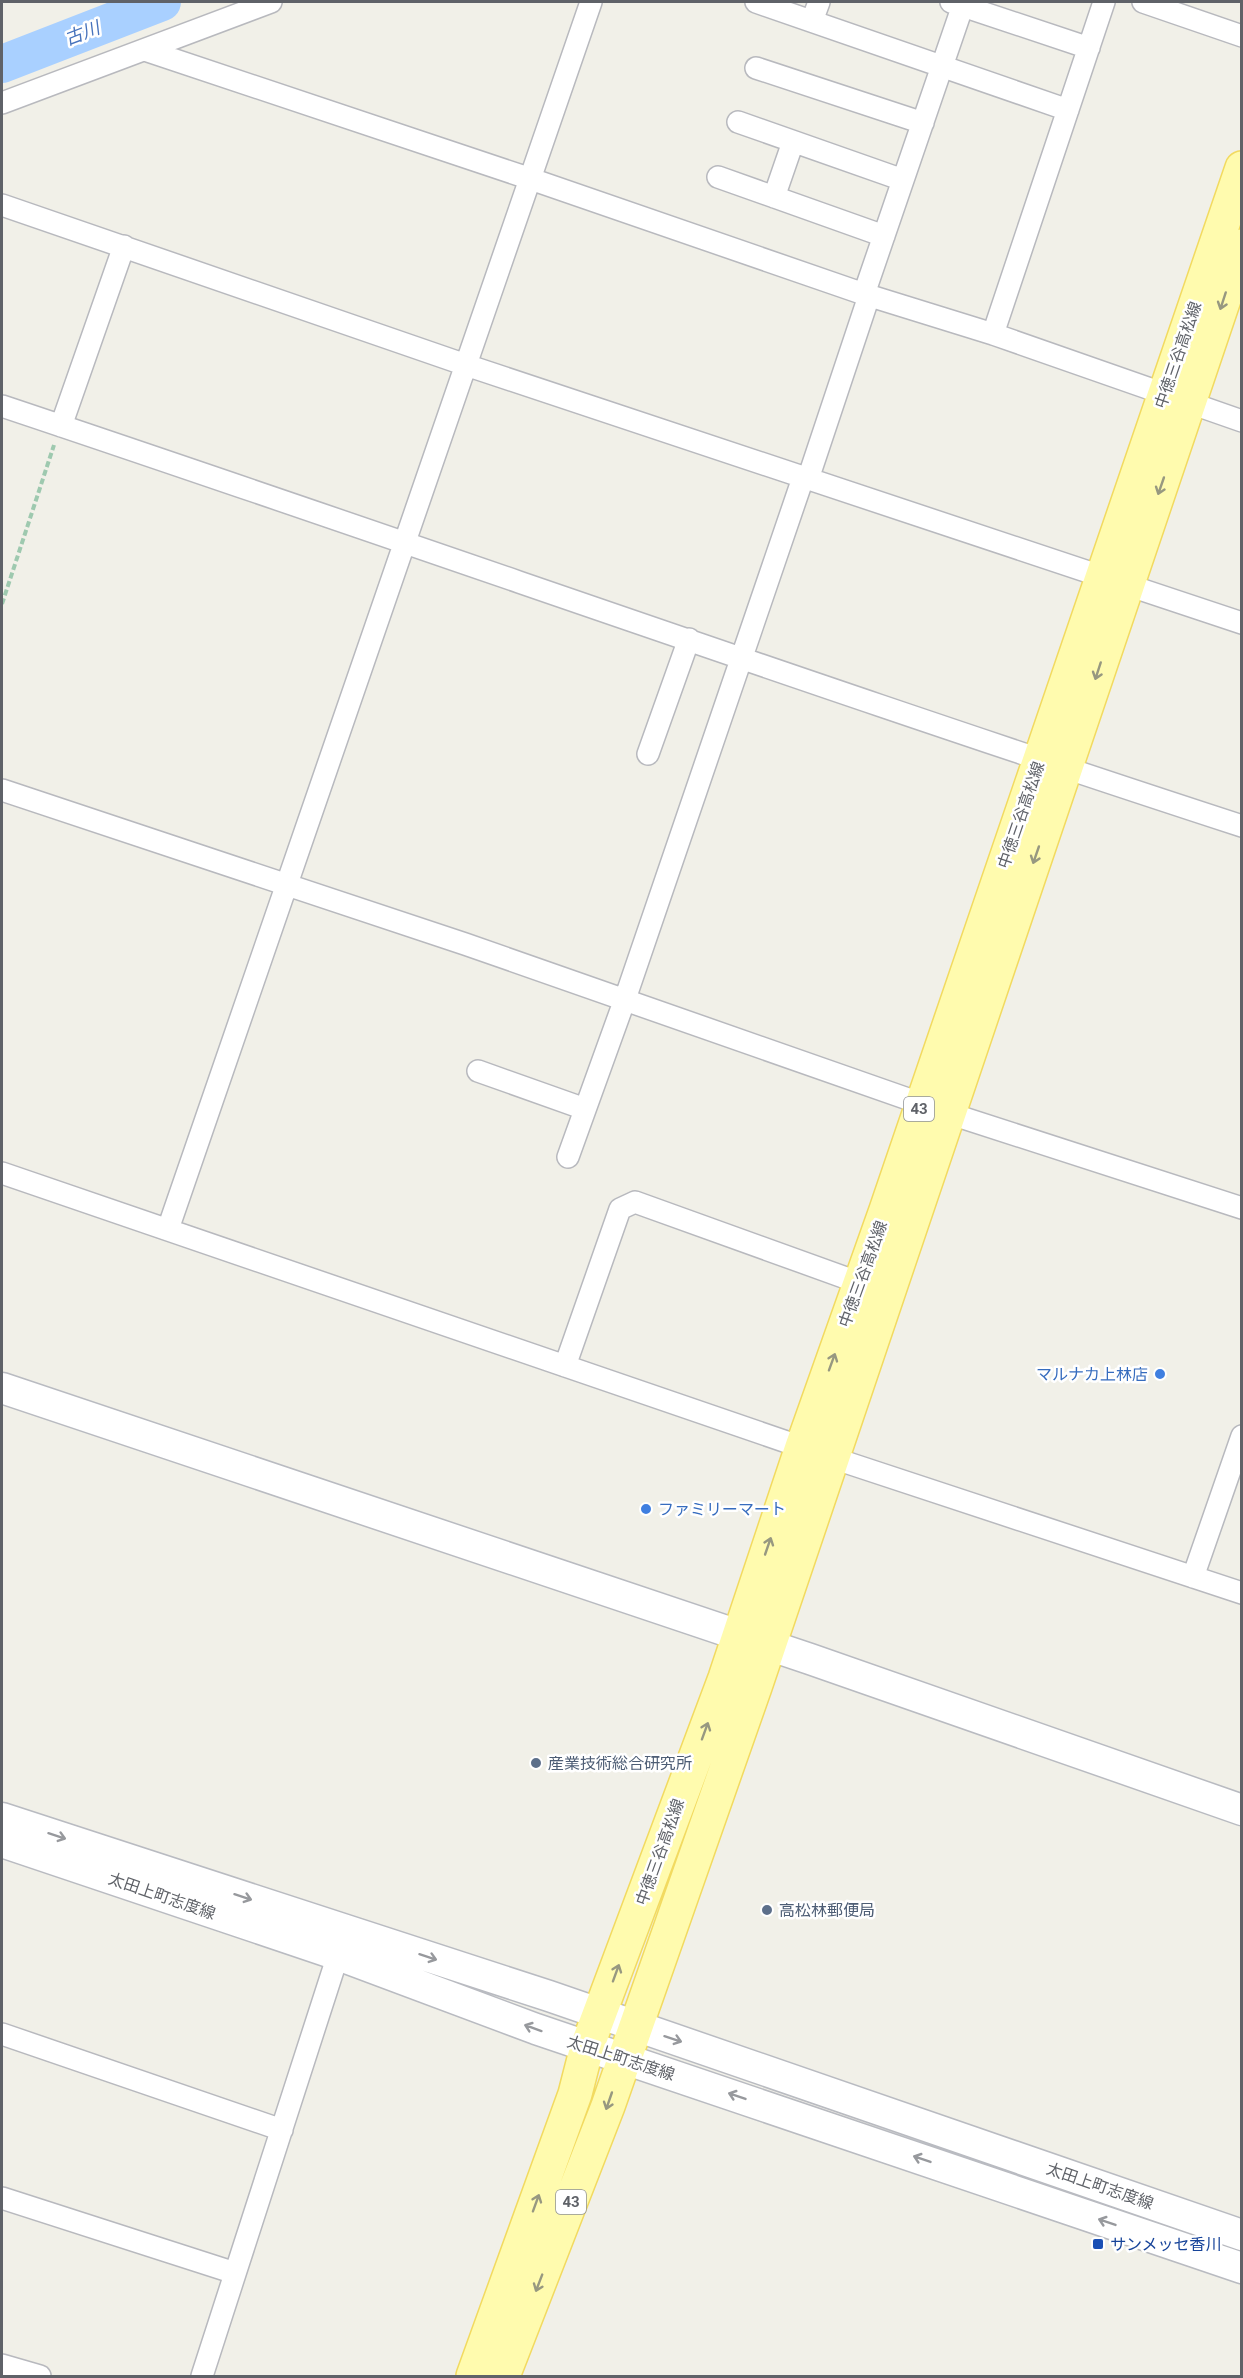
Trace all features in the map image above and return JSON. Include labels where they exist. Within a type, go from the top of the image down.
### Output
[{"type":"main road","name":"中徳三谷高松線","points":[[503,2376],[635,2026],[834,1458],[934,1109],[1177,400],[1242,168]]},
{"type":"main road","name":"中徳三谷高松線","points":[[1177,400],[1242,246]]},
{"type":"main road","name":"中徳三谷高松線","points":[[473,2376],[575,2094],[588,2047],[739,1636],[801,1447],[860,1283],[934,1109]]},
{"type":"main road","points":[[2,1388],[769,1646],[1242,1810]]},
{"type":"main road","name":"太田上町志度線","points":[[2,1818],[601,2014],[1242,2235]]},
{"type":"main road","name":"太田上町志度線","points":[[2,1842],[338,1955],[588,2047],[1242,2268]]},
{"type":"street","points":[[2,103],[271,2]]},
{"type":"street","points":[[168,1229],[528,178],[591,2]]},
{"type":"street","points":[[756,2],[816,11],[942,65],[1068,110]]},
{"type":"street","points":[[993,334],[1104,2]]},
{"type":"street","points":[[1143,2],[1242,36]]},
{"type":"street","points":[[568,1157],[805,478],[942,65],[959,3],[1089,48]]},
{"type":"street","points":[[145,50],[528,178],[867,295],[993,334],[1242,421]]},
{"type":"street","points":[[756,68],[922,123]]},
{"type":"street","points":[[738,122],[903,180]]},
{"type":"street","points":[[774,197],[793,142]]},
{"type":"street","points":[[718,177],[884,236]]},
{"type":"street","points":[[2,205],[465,365],[1242,623]]},
{"type":"street","points":[[60,426],[124,246]]},
{"type":"street","points":[[2,406],[405,541],[1053,764],[1242,826]]},
{"type":"street","points":[[648,753],[689,639]]},
{"type":"street","points":[[2,790],[625,999],[934,1109],[1242,1208]]},
{"type":"street","points":[[478,1071],[585,1109]]},
{"type":"street","points":[[2,1173],[801,1447],[1242,1593]]},
{"type":"street","points":[[565,1366],[620,1209],[635,1202],[860,1283]]},
{"type":"street","points":[[1193,1577],[1242,1436]]},
{"type":"street","points":[[202,2376],[338,1955]]},
{"type":"street","points":[[2,2034],[282,2130]]},
{"type":"street","points":[[2,2198],[236,2273]]},
{"type":"street","points":[[2,2365],[40,2376]]},
{"type":"path","points":[[2,604],[60,426]]},
{"type":"waterway","name":"古川","points":[[2,64],[162,2]]},
{"type":"place","name":"マルナカ上林店","points":[[1160,1374]]},
{"type":"place","name":"ファミリーマート","points":[[646,1509]]},
{"type":"place","name":"産業技術総合研究所","points":[[536,1763]]},
{"type":"place","name":"高松林郵便局","points":[[767,1910]]},
{"type":"place","name":"サンメッセ香川","points":[[1098,2244]]}]
